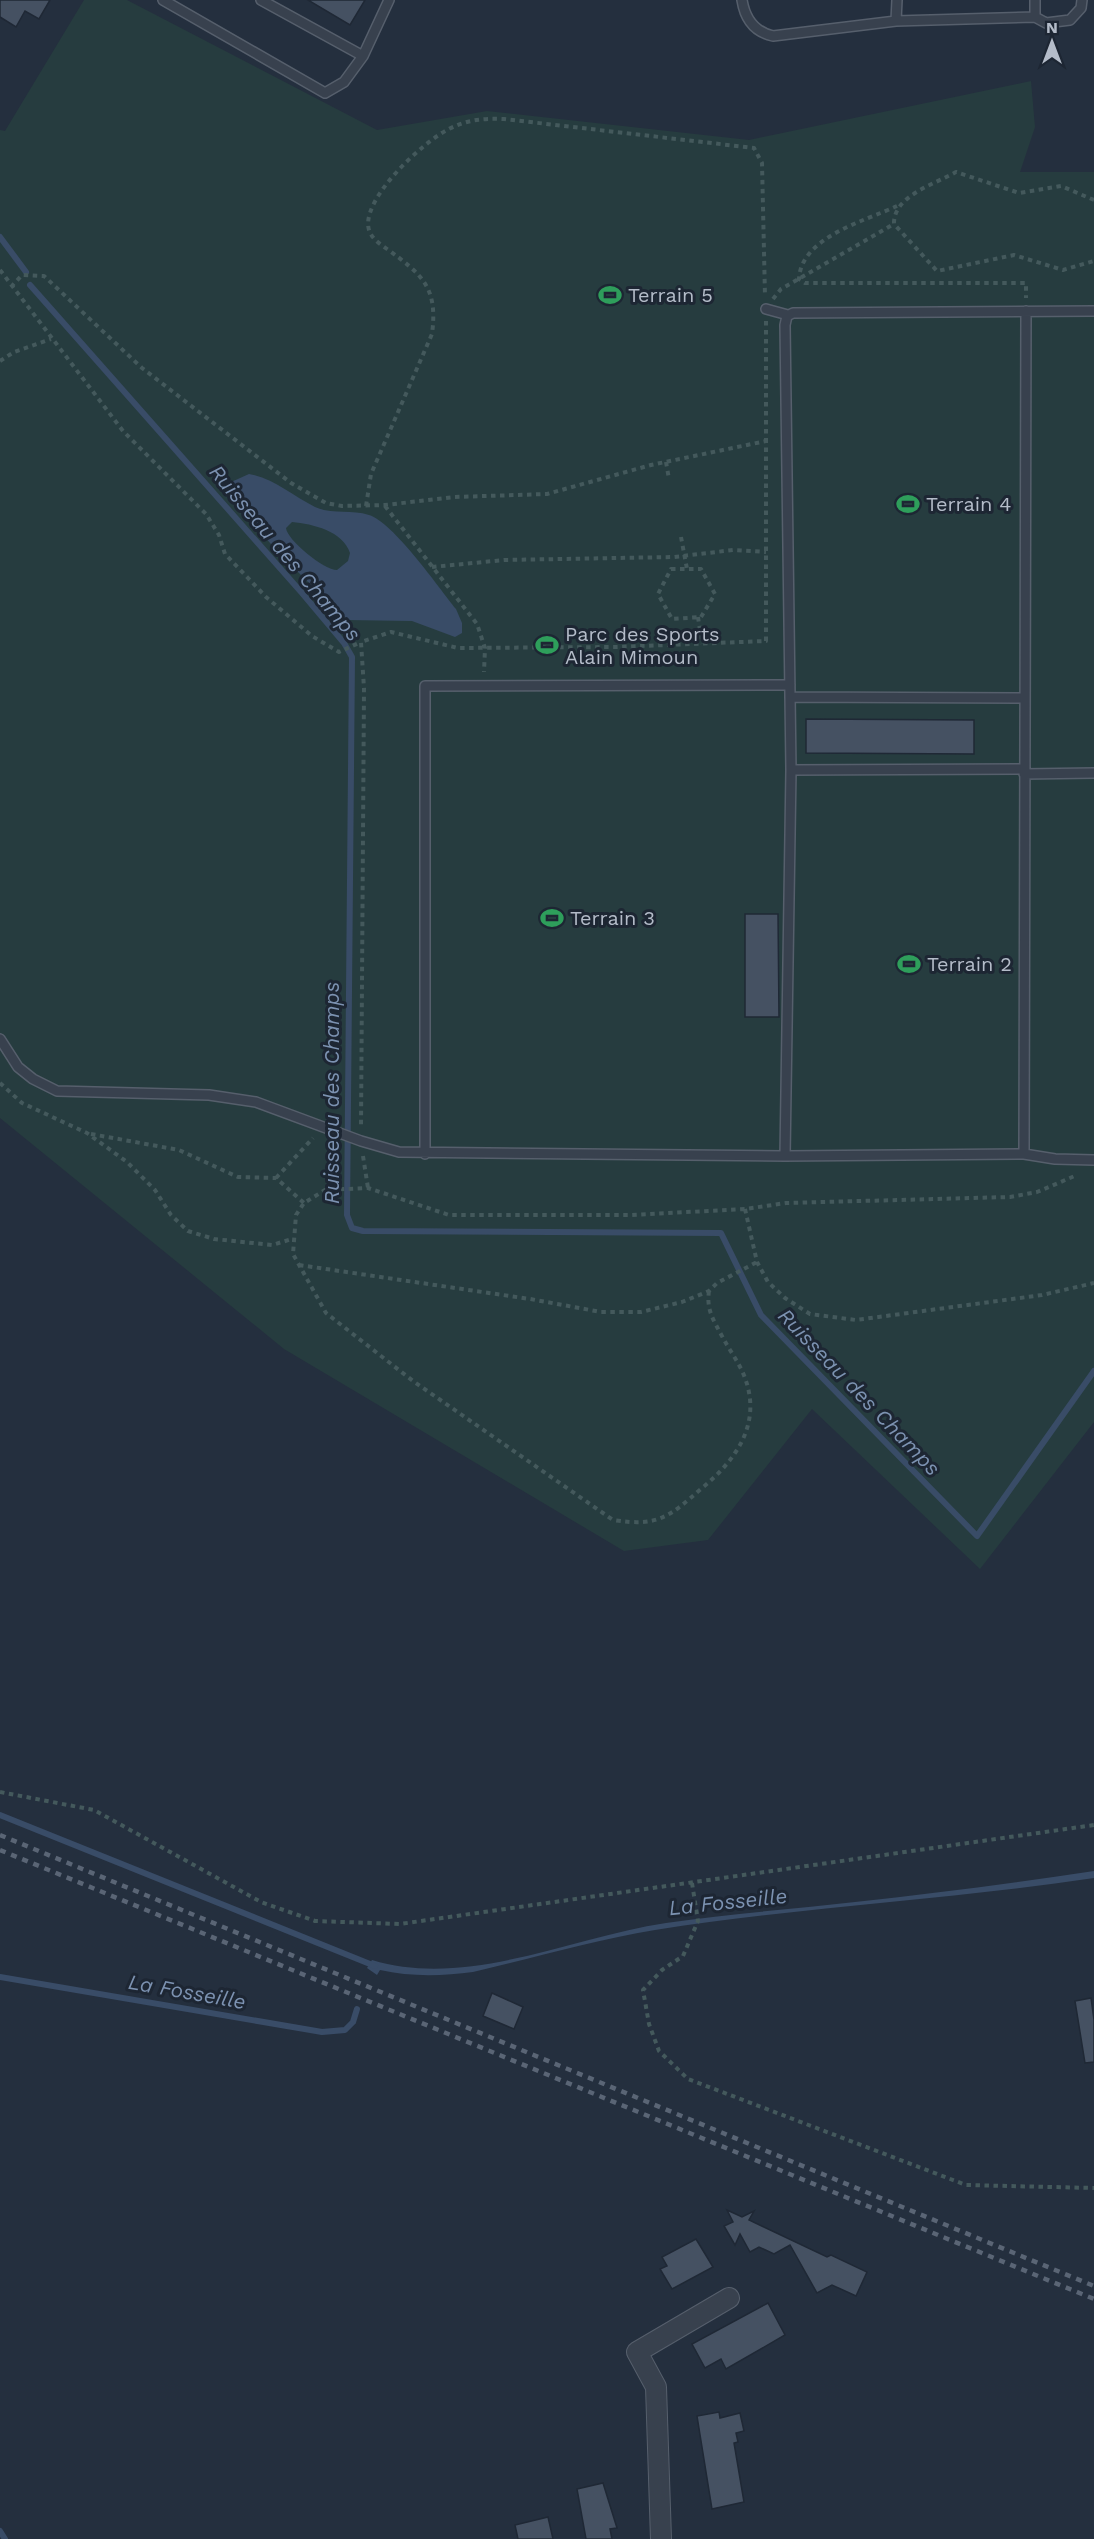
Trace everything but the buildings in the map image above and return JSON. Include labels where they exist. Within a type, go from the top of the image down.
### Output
[{"type":"street","points":[[661,2539],[656,2387],[637,2352],[729,2298]]},
{"type":"lane","points":[[163,0],[325,93],[344,82],[363,56],[389,0]]},
{"type":"lane","points":[[261,0],[363,56]]},
{"type":"lane","points":[[742,0],[751,23],[761,33],[773,36],[896,21],[1035,17],[1046,23],[1070,20],[1082,8],[1082,0]]},
{"type":"lane","points":[[896,21],[897,0]]},
{"type":"lane","points":[[1035,0],[1035,17]]},
{"type":"lane","points":[[766,309],[788,315],[793,313],[1094,311]]},
{"type":"lane","points":[[1024,1155],[1023,698],[1026,311]]},
{"type":"lane","points":[[785,1156],[791,770],[785,325],[788,315]]},
{"type":"lane","points":[[425,1154],[425,686],[790,685]]},
{"type":"lane","points":[[790,697],[1023,698]]},
{"type":"lane","points":[[791,770],[1094,773]]},
{"type":"lane","points":[[0,1039],[18,1066],[33,1078],[57,1091],[209,1095],[256,1102],[324,1126],[358,1141],[399,1152],[785,1156],[1024,1155],[1054,1159],[1094,1160]]},
{"type":"path","points":[[0,270],[123,432],[206,514],[219,535],[225,554],[266,597],[312,636],[339,652],[391,632],[458,648],[766,641],[766,309],[762,163],[754,148],[481,117],[447,130],[401,167],[371,207],[367,220],[370,233],[376,242],[420,272],[431,294],[435,313],[432,334],[371,474],[366,506]]},
{"type":"path","points":[[799,279],[802,263],[814,246],[899,205],[956,172],[1019,193],[1061,186],[1094,200]]},
{"type":"path","points":[[899,205],[894,214],[894,224],[937,271],[1014,255],[1063,270],[1094,261]]},
{"type":"path","points":[[766,309],[781,289],[894,224]]},
{"type":"path","points":[[11,287],[22,275],[44,276],[142,368],[291,483],[326,502],[385,506],[455,497],[547,494],[666,462],[766,441]]},
{"type":"path","points":[[799,279],[805,283],[1026,283],[1026,288]]},
{"type":"path","points":[[0,361],[14,352],[51,339]]},
{"type":"path","points":[[666,462],[669,479]]},
{"type":"path","points":[[385,506],[477,624],[485,648],[483,685]]},
{"type":"path","points":[[681,537],[687,569]]},
{"type":"path","points":[[432,567],[504,560],[685,556],[733,550],[767,552]]},
{"type":"path","points":[[671,569],[701,569],[715,594],[701,617],[698,617],[672,619],[658,594],[671,569]]},
{"type":"path","points":[[698,617],[702,644]]},
{"type":"path","points":[[361,642],[364,688],[358,1141],[368,1188]]},
{"type":"path","points":[[0,1083],[22,1103],[87,1133],[127,1162],[155,1190],[171,1215],[188,1231],[214,1239],[272,1245],[292,1239]]},
{"type":"path","points":[[276,1178],[324,1126]]},
{"type":"path","points":[[87,1133],[179,1150],[238,1177],[276,1178],[304,1203]]},
{"type":"path","points":[[709,1291],[709,1313],[745,1376],[750,1396],[749,1426],[743,1443],[715,1477],[678,1509],[658,1520],[636,1523],[613,1520],[413,1381],[326,1312],[293,1254],[292,1239],[296,1215],[304,1203],[325,1190],[368,1188],[449,1215],[631,1215],[745,1209],[786,1203],[1010,1197],[1037,1192],[1084,1172]]},
{"type":"path","points":[[745,1209],[757,1262],[768,1282],[785,1298],[810,1314],[856,1320],[1042,1295],[1094,1283]]},
{"type":"path","points":[[299,1265],[530,1299],[601,1312],[641,1312],[682,1302],[709,1291],[717,1283],[748,1269],[757,1262]]},
{"type":"path","points":[[0,1792],[94,1810],[261,1902],[315,1920],[400,1924],[1094,1825]]},
{"type":"path","points":[[692,1883],[698,1921],[683,1956],[662,1970],[643,1990],[649,2024],[660,2050],[688,2079],[966,2185],[1094,2188]]},
{"type":"green space","name":"Parc des Sports Alain Mimoun","points":[[84,0],[127,0],[377,130],[487,111],[749,140],[1031,81],[1035,127],[1020,172],[1094,172],[1094,1422],[980,1569],[812,1409],[708,1540],[624,1551],[284,1349],[0,1118],[0,130],[5,131]]},
{"type":"water","points":[[249,474],[258,476],[275,483],[315,507],[328,511],[362,513],[379,520],[403,542],[456,609],[462,623],[462,633],[455,637],[412,621],[346,620],[282,556],[228,497],[225,491],[229,483]],"holes":[[[292,522],[326,530],[341,539],[350,553],[348,561],[337,570],[331,569],[307,554],[293,540],[286,528]]]},
{"type":"water","points":[[1094,1871],[1094,1878],[1039,1886],[765,1915],[655,1930],[473,1972],[426,1975],[380,1970],[377,1975],[367,1968],[372,1960],[408,1967],[445,1968],[482,1965],[666,1923],[915,1895]]},
{"type":"waterway","name":"Ruisseau des Champs","points":[[0,237],[26,272]]},
{"type":"waterway","name":"Ruisseau des Champs","points":[[30,285],[302,593],[344,643],[352,657],[347,1215],[352,1228],[363,1231],[721,1233],[761,1315],[977,1536],[1094,1371]]},
{"type":"waterway","points":[[0,1815],[375,1966]]},
{"type":"waterway","name":"La Fosseille","points":[[0,1977],[322,2032],[345,2030],[353,2022],[357,2009]]},
{"type":"waterway","points":[[0,2531],[5,2539]]},
{"type":"railway","points":[[0,1835],[1094,2286]]},
{"type":"railway","points":[[0,1850],[1094,2299]]},
{"type":"place","name":"Terrain 5","points":[[610,295]]},
{"type":"place","name":"Terrain 4","points":[[908,504]]},
{"type":"place","name":"Parc des Sports Alain Mimoun","points":[[547,645]]},
{"type":"place","name":"Terrain 3","points":[[552,918]]},
{"type":"place","name":"Terrain 2","points":[[909,964]]}]
